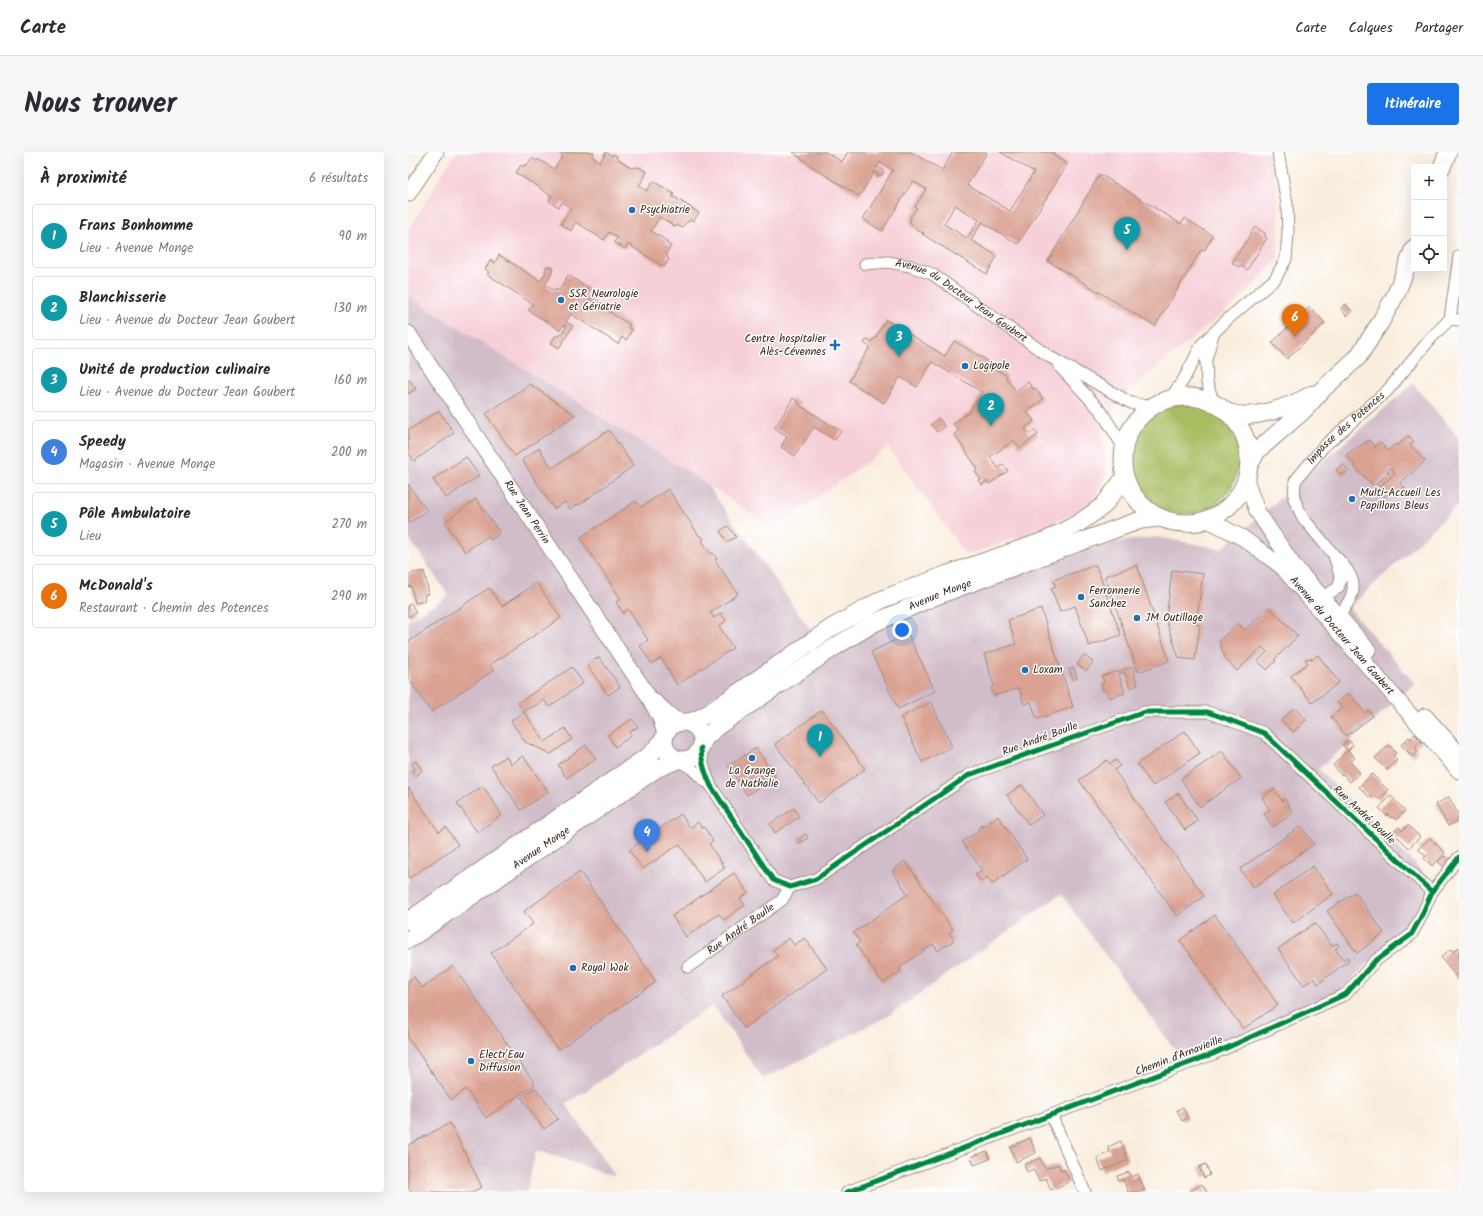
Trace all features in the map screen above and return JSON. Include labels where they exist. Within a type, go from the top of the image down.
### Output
[{"type":"main road","points":[[410,188],[436,152]]},
{"type":"main road","points":[[1443,164],[1448,152]]},
{"type":"main road","points":[[1324,389],[1293,404],[1264,413],[1234,414],[1203,399],[1192,397],[1170,399],[1151,407],[1138,418],[1129,432],[1124,448],[1123,468],[1130,490],[1147,511],[1159,518],[1175,523],[1192,523],[1208,520],[1224,511],[1238,497],[1257,451],[1303,411],[1358,357],[1380,323],[1396,294],[1411,256]]},
{"type":"main road","name":"Rue Jean Perrin","points":[[408,333],[645,691],[660,716],[665,736]]},
{"type":"main road","points":[[1220,407],[1237,423],[1245,436],[1249,451],[1248,473]]},
{"type":"main road","name":"Avenue du Docteur Jean Goubert","points":[[1248,473],[1257,511],[1318,600],[1459,771]]},
{"type":"main road","name":"Avenue Monge","points":[[685,722],[696,720],[709,713],[831,628],[883,599],[948,574],[1047,540],[1078,523],[1103,506],[1125,477]]},
{"type":"main road","name":"Avenue Monge","points":[[702,745],[704,739],[718,726],[836,646],[874,623],[936,596],[1118,528],[1146,519],[1159,518]]},
{"type":"main road","name":"Avenue du Docteur Jean Goubert","points":[[1208,520],[1244,538],[1281,566],[1318,600],[1340,616],[1398,686],[1459,754]]},
{"type":"main road","name":"Rue Jean Perrin","points":[[645,691],[664,712],[673,718],[685,722]]},
{"type":"main road","points":[[685,722],[694,725],[702,736],[702,745],[698,754],[687,761],[679,760],[669,754],[666,750],[665,736],[672,726],[685,722]]},
{"type":"main road","name":"Avenue Monge","points":[[408,921],[651,754],[665,736]]},
{"type":"main road","name":"Avenue Monge","points":[[408,940],[656,769],[679,760]]},
{"type":"street","points":[[1170,399],[1184,379],[1202,344],[1229,318],[1275,279],[1286,259],[1288,233],[1287,204],[1278,152]]},
{"type":"street","points":[[1454,320],[1459,256]]},
{"type":"street","name":"Avenue du Docteur Jean Goubert","points":[[866,264],[888,262],[910,266],[932,274],[1050,357],[1131,403],[1151,407]]},
{"type":"street","name":"Impasse des Potences","points":[[1340,616],[1353,590],[1351,576],[1343,563],[1334,555],[1303,518],[1294,499],[1295,481],[1324,446],[1387,391],[1432,336],[1454,320]]},
{"type":"street","points":[[1213,334],[1206,360],[1207,383],[1220,407]]},
{"type":"street","name":"Avenue du Docteur Jean Goubert","points":[[1050,357],[1101,411],[1124,448]]},
{"type":"street","name":"Impasse des Potences","points":[[1318,600],[1338,588],[1341,579],[1334,555]]},
{"type":"street","name":"Rue André Boulle","points":[[688,967],[782,900],[790,887],[816,879],[969,775],[1145,712],[1208,712],[1264,733],[1432,892]]},
{"type":"street","points":[[702,745],[704,772],[711,786],[773,880],[790,887]]},
{"type":"street","points":[[679,760],[692,768],[711,786]]},
{"type":"street","name":"Chemin d'Arnavieille","points":[[847,1192],[1213,1054],[1346,994],[1375,961],[1411,935],[1432,892],[1459,857]]},
{"type":"street","points":[[1051,1115],[1085,1192]]},
{"type":"shaded area","name":"Centre hospitalier Alès-Cévennes","points":[[457,152],[1270,152],[1279,210],[1278,259],[1240,299],[1129,390],[1101,432],[1107,471],[1092,505],[1031,533],[966,555],[888,447],[773,529],[706,483],[408,296],[408,232],[440,177]]},
{"type":"shaded area","points":[[408,296],[706,483],[827,653],[952,594],[1116,542],[1158,537],[1221,549],[1413,384],[1459,438],[1459,504],[1349,608],[1415,684],[1318,769],[1434,883],[1412,921],[1336,994],[1183,1061],[1061,894],[888,1016],[763,1079],[713,1005],[566,1104],[615,1177],[536,1150],[527,1192],[408,1192],[408,620],[449,596],[408,537]]},
{"type":"green space","points":[[1184,404],[1205,408],[1215,413],[1223,420],[1230,428],[1235,438],[1239,459],[1235,480],[1230,490],[1223,498],[1215,505],[1205,510],[1184,514],[1163,510],[1153,505],[1145,498],[1138,490],[1133,480],[1129,459],[1133,438],[1138,428],[1145,420],[1153,413],[1163,408]]},
{"type":"building","name":"Psychiatrie","points":[[559,152],[594,152],[592,156],[600,162],[606,152],[612,156],[613,154],[617,156],[616,158],[631,168],[639,167],[647,172],[639,186],[647,191],[653,181],[674,194],[672,197],[699,213],[693,221],[690,219],[689,222],[687,221],[682,228],[677,225],[676,227],[660,217],[651,231],[667,241],[666,243],[671,246],[666,254],[668,255],[666,257],[669,259],[664,267],[628,244],[625,249],[614,242],[618,238],[609,232],[604,240],[576,222],[571,231],[561,224],[571,208],[562,202],[559,207],[549,201],[552,196],[516,173],[521,165],[524,167],[525,164],[527,165],[532,158],[537,161],[538,159],[554,169],[563,155]]},
{"type":"building","points":[[793,152],[826,152],[842,162],[848,152],[911,152],[942,170],[953,152],[987,152],[967,185],[1010,211],[1034,172],[1000,152],[1055,152],[1053,155],[1067,164],[1018,244],[982,222],[971,240],[997,256],[987,274],[913,227],[910,222],[911,216],[917,208],[915,207],[926,189],[913,181],[882,231],[863,219],[893,170],[880,162],[876,168],[879,167],[882,169],[884,172],[883,174],[877,176],[875,171],[859,196],[817,170]],"holes":[[[955,205],[979,220],[967,238],[944,224]]]},
{"type":"building","points":[[1100,174],[1181,224],[1185,218],[1213,236],[1204,251],[1201,250],[1155,326],[1048,261]]},
{"type":"building","points":[[1255,227],[1266,234],[1264,236],[1267,238],[1247,270],[1240,265],[1239,267],[1232,263]]},
{"type":"building","name":"SSR Neurologie et Gériatrie","points":[[499,255],[540,281],[545,274],[546,266],[553,267],[551,275],[545,285],[555,291],[556,289],[559,291],[568,275],[589,289],[585,296],[630,325],[628,328],[632,330],[626,340],[622,337],[618,344],[571,314],[566,322],[573,326],[559,348],[551,343],[556,335],[559,337],[567,326],[564,325],[560,330],[528,310],[533,304],[487,274],[489,272],[485,269],[491,260],[495,263]]},
{"type":"building","points":[[1345,304],[1352,311],[1347,316],[1341,309]]},
{"type":"building","points":[[1310,307],[1325,323],[1287,359],[1272,343]]},
{"type":"building","points":[[886,320],[945,356],[954,341],[988,361],[987,364],[1007,376],[1006,378],[1016,391],[1028,382],[1033,389],[1035,388],[1043,399],[1027,412],[1034,421],[1025,428],[1029,434],[1035,430],[1038,435],[1020,448],[1014,440],[990,457],[998,468],[1003,464],[1008,471],[989,484],[987,481],[982,485],[979,481],[981,480],[975,471],[978,469],[954,434],[959,431],[953,424],[968,414],[982,392],[932,362],[917,387],[900,377],[884,403],[849,381],[870,347],[864,343],[867,339],[871,342],[873,339],[874,340]]},
{"type":"building","points":[[408,378],[416,389],[408,394]]},
{"type":"building","points":[[530,384],[575,415],[515,456],[486,414]]},
{"type":"building","points":[[793,398],[800,403],[799,405],[841,431],[835,440],[814,427],[795,456],[781,447],[787,436],[775,428]]},
{"type":"building","points":[[439,411],[454,433],[414,461],[408,452],[408,430]]},
{"type":"building","points":[[939,418],[945,427],[937,432],[931,424]]},
{"type":"building","points":[[609,430],[633,466],[579,505],[578,504],[570,509],[565,502],[554,509],[522,460],[539,448],[552,468]]},
{"type":"building","points":[[1409,436],[1414,442],[1410,445],[1425,461],[1400,483],[1405,488],[1395,497],[1390,492],[1384,497],[1377,489],[1395,473],[1391,468],[1387,471],[1389,473],[1374,486],[1355,468],[1356,467],[1346,455],[1369,440],[1375,447],[1381,442],[1388,451],[1395,444],[1397,446]]},
{"type":"building","points":[[466,457],[479,476],[446,498],[433,479]]},
{"type":"building","points":[[1343,464],[1348,471],[1342,476],[1336,470]]},
{"type":"building","points":[[408,484],[427,511],[409,523],[408,521]]},
{"type":"building","points":[[668,489],[700,537],[701,536],[704,539],[702,541],[711,554],[713,553],[717,559],[715,560],[738,594],[710,613],[714,618],[721,613],[726,621],[719,626],[733,648],[677,685],[661,658],[652,664],[640,646],[648,640],[628,609],[623,613],[616,602],[621,599],[580,538],[636,501],[641,507]]},
{"type":"building","points":[[476,499],[500,533],[491,540],[488,536],[465,552],[445,522]]},
{"type":"building","points":[[728,526],[736,537],[727,542],[720,531]]},
{"type":"building","name":"Ferronnerie Sanchez","points":[[1096,565],[1121,635],[1089,646],[1075,606],[1060,612],[1051,588],[1056,586],[1053,580]]},
{"type":"building","name":"JM Outillage","points":[[1137,565],[1169,661],[1138,672],[1105,576]]},
{"type":"building","points":[[1172,570],[1203,574],[1196,624],[1200,625],[1195,660],[1179,658],[1166,620]]},
{"type":"building","points":[[424,571],[429,594],[424,595],[425,601],[415,603],[411,586],[408,587],[408,574]]},
{"type":"building","points":[[537,583],[561,618],[490,665],[494,670],[431,712],[408,678],[408,642],[489,588],[502,606]]},
{"type":"building","points":[[411,603],[416,613],[408,617],[408,605]]},
{"type":"building","points":[[1269,607],[1298,636],[1274,660],[1276,661],[1267,670],[1258,661],[1267,652],[1262,647],[1237,671],[1225,658],[1219,641],[1238,623],[1245,630]]},
{"type":"building","name":"Loxam","points":[[1041,609],[1073,707],[1037,719],[1031,702],[1024,704],[1019,688],[994,696],[991,688],[994,686],[984,654],[1016,644],[1008,620]]},
{"type":"building","points":[[908,634],[935,691],[898,709],[871,652]]},
{"type":"building","points":[[1084,655],[1093,662],[1086,671],[1077,664]]},
{"type":"building","points":[[1318,655],[1339,682],[1312,703],[1291,676],[1308,663],[1305,659],[1311,658],[1312,660]]},
{"type":"building","points":[[599,657],[620,687],[608,695],[587,665]]},
{"type":"building","points":[[572,667],[583,683],[549,707],[544,700],[524,712],[518,703]]},
{"type":"building","points":[[1132,667],[1138,685],[1130,688],[1125,672],[1121,674],[1120,671]]},
{"type":"building","points":[[1074,668],[1077,678],[1073,680],[1069,669]]},
{"type":"building","points":[[1118,671],[1125,693],[1109,698],[1106,690],[1103,691],[1101,684],[1104,683],[1102,676]]},
{"type":"building","points":[[1349,693],[1365,713],[1368,710],[1373,716],[1346,736],[1331,717],[1342,708],[1337,702]]},
{"type":"building","points":[[931,702],[952,747],[922,762],[901,717]]},
{"type":"building","points":[[1294,708],[1306,720],[1293,732],[1281,720]]},
{"type":"building","points":[[822,710],[865,769],[819,803],[775,744]]},
{"type":"building","points":[[524,712],[545,742],[565,728],[572,739],[551,754],[525,742],[511,721]]},
{"type":"building","points":[[632,719],[638,727],[629,732],[631,736],[615,747],[608,735]]},
{"type":"building","points":[[1185,731],[1200,753],[1153,786],[1137,764]]},
{"type":"building","points":[[1415,734],[1422,741],[1415,748],[1418,751],[1413,757],[1401,745],[1409,737],[1411,739]]},
{"type":"building","points":[[1348,740],[1353,745],[1348,750],[1342,745]]},
{"type":"building","points":[[586,745],[596,759],[567,778],[558,765]]},
{"type":"building","points":[[1389,745],[1396,753],[1393,756],[1397,760],[1387,770],[1375,758]]},
{"type":"building","points":[[756,748],[775,777],[747,795],[728,766]]},
{"type":"building","points":[[1348,750],[1355,758],[1350,762],[1360,773],[1350,782],[1343,774],[1341,775],[1333,765]]},
{"type":"building","points":[[1222,751],[1241,778],[1200,807],[1181,779]]},
{"type":"building","points":[[506,756],[511,764],[523,756],[548,792],[521,810],[491,766]]},
{"type":"building","points":[[1107,760],[1110,764],[1116,760],[1120,766],[1114,770],[1204,896],[1177,916],[1079,780]]},
{"type":"building","points":[[416,761],[422,770],[415,777],[411,772],[415,769],[412,764]]},
{"type":"building","points":[[1372,774],[1388,790],[1379,800],[1374,795],[1370,798],[1359,787]]},
{"type":"building","points":[[1022,785],[1043,815],[1029,825],[1007,795]]},
{"type":"building","points":[[483,786],[502,815],[477,832],[457,803]]},
{"type":"building","points":[[408,787],[439,832],[446,827],[458,845],[408,879]]},
{"type":"building","points":[[1274,789],[1282,801],[1285,799],[1293,813],[1273,827],[1264,814],[1270,810],[1262,797]]},
{"type":"building","points":[[1178,793],[1198,821],[1185,830],[1165,802]]},
{"type":"building","points":[[1391,796],[1405,811],[1396,820],[1393,817],[1391,818],[1388,814],[1387,816],[1379,808]]},
{"type":"building","points":[[1449,797],[1459,816],[1459,821],[1448,826],[1436,804]]},
{"type":"building","points":[[794,808],[799,817],[775,833],[770,824]]},
{"type":"building","points":[[681,814],[690,828],[698,822],[702,828],[704,827],[713,841],[709,844],[725,868],[705,882],[679,844],[643,869],[629,850]]},
{"type":"building","points":[[998,816],[1027,859],[992,884],[987,877],[981,882],[975,874],[982,870],[962,842],[979,830],[978,828],[982,825],[983,827]]},
{"type":"building","points":[[1408,825],[1420,837],[1409,848],[1392,833],[1399,827],[1402,831]]},
{"type":"building","points":[[1301,826],[1314,844],[1253,888],[1240,869]]},
{"type":"building","points":[[806,834],[808,838],[800,843],[797,840]]},
{"type":"building","points":[[1430,838],[1445,853],[1432,866],[1424,858],[1426,856],[1418,849]]},
{"type":"building","points":[[1444,856],[1450,862],[1444,867],[1438,862]]},
{"type":"building","points":[[905,861],[953,930],[949,933],[954,940],[938,951],[933,944],[899,968],[901,971],[883,983],[856,945],[860,942],[853,933],[908,894],[892,871]]},
{"type":"building","points":[[1313,866],[1333,894],[1293,923],[1273,895]]},
{"type":"building","name":"Royal Wok","points":[[580,872],[656,982],[558,1050],[491,953],[533,924],[524,911]]},
{"type":"building","points":[[734,873],[748,893],[740,899],[745,905],[724,920],[719,914],[686,937],[672,916]]},
{"type":"building","points":[[1355,892],[1384,933],[1357,953],[1327,911]]},
{"type":"building","points":[[1215,915],[1278,1005],[1243,1029],[1180,940]]},
{"type":"building","points":[[1315,923],[1332,946],[1337,943],[1339,946],[1335,949],[1343,960],[1347,957],[1349,960],[1318,984],[1314,978],[1304,985],[1278,949]]},
{"type":"building","points":[[789,938],[794,945],[805,938],[827,969],[744,1028],[722,996],[778,956],[773,950]]},
{"type":"building","points":[[1459,947],[1459,980],[1441,957],[1451,949],[1453,952]]},
{"type":"building","name":"Electr'Eau Diffusion","points":[[453,966],[535,1084],[486,1118],[466,1089],[451,1100],[408,1038],[408,981],[414,977],[422,988]]},
{"type":"building","points":[[535,1087],[558,1119],[544,1129],[521,1097]]},
{"type":"building","points":[[1183,1107],[1188,1118],[1182,1121],[1177,1110]]},
{"type":"building","points":[[450,1123],[482,1187],[472,1192],[408,1192],[408,1145]]},
{"type":"building","points":[[1030,1138],[1036,1153],[1016,1162],[1010,1147]]},
{"type":"building","points":[[1121,1141],[1128,1160],[1102,1171],[1097,1158],[1110,1152],[1108,1147]]},
{"type":"building","points":[[987,1151],[990,1159],[974,1165],[971,1157]]},
{"type":"building","points":[[1040,1158],[1045,1169],[1058,1164],[1061,1171],[1064,1170],[1070,1181],[1051,1190],[1046,1178],[1039,1181],[1033,1169],[1027,1172],[1024,1165]]},
{"type":"building","points":[[1206,1164],[1210,1175],[1204,1178],[1199,1167]]},
{"type":"building","points":[[1129,1172],[1131,1177],[1138,1174],[1145,1191],[1128,1192],[1123,1179],[1119,1181],[1117,1176]]},
{"type":"building","points":[[1202,1184],[1207,1192],[1189,1192]]},
{"type":"cycle path","points":[[701,748],[704,767],[711,786],[773,880],[790,887],[816,879],[969,775],[1145,712],[1208,712],[1264,733],[1432,892]]},
{"type":"cycle path","points":[[847,1192],[1213,1054],[1346,994],[1375,961],[1411,935],[1432,892],[1459,857]]},
{"type":"place","name":"Psychiatrie","points":[[632,210]]},
{"type":"place","name":"Pôle Ambulatoire","points":[[1127,250]]},
{"type":"place","name":"SSR Neurologie et Gériatrie","points":[[561,300]]},
{"type":"place","name":"McDonald's","points":[[1295,337]]},
{"type":"place","name":"Centre hospitalier Alès-Cévennes","points":[[835,345]]},
{"type":"place","name":"Unité de production culinaire","points":[[899,357]]},
{"type":"place","name":"Logipole","points":[[965,366]]},
{"type":"place","name":"Blanchisserie","points":[[991,426]]},
{"type":"place","name":"Multi-Accueil Les Papillons Bleus","points":[[1352,499]]},
{"type":"place","name":"Ferronnerie Sanchez","points":[[1081,597]]},
{"type":"place","name":"JM Outillage","points":[[1137,618]]},
{"type":"place","name":"Loxam","points":[[1025,670]]},
{"type":"place","name":"Frans Bonhomme","points":[[820,757]]},
{"type":"place","name":"La Grange de Nathalie","points":[[752,758]]},
{"type":"place","name":"Speedy","points":[[647,852]]},
{"type":"place","name":"Royal Wok","points":[[573,968]]},
{"type":"place","name":"Electr'Eau Diffusion","points":[[471,1061]]}]
